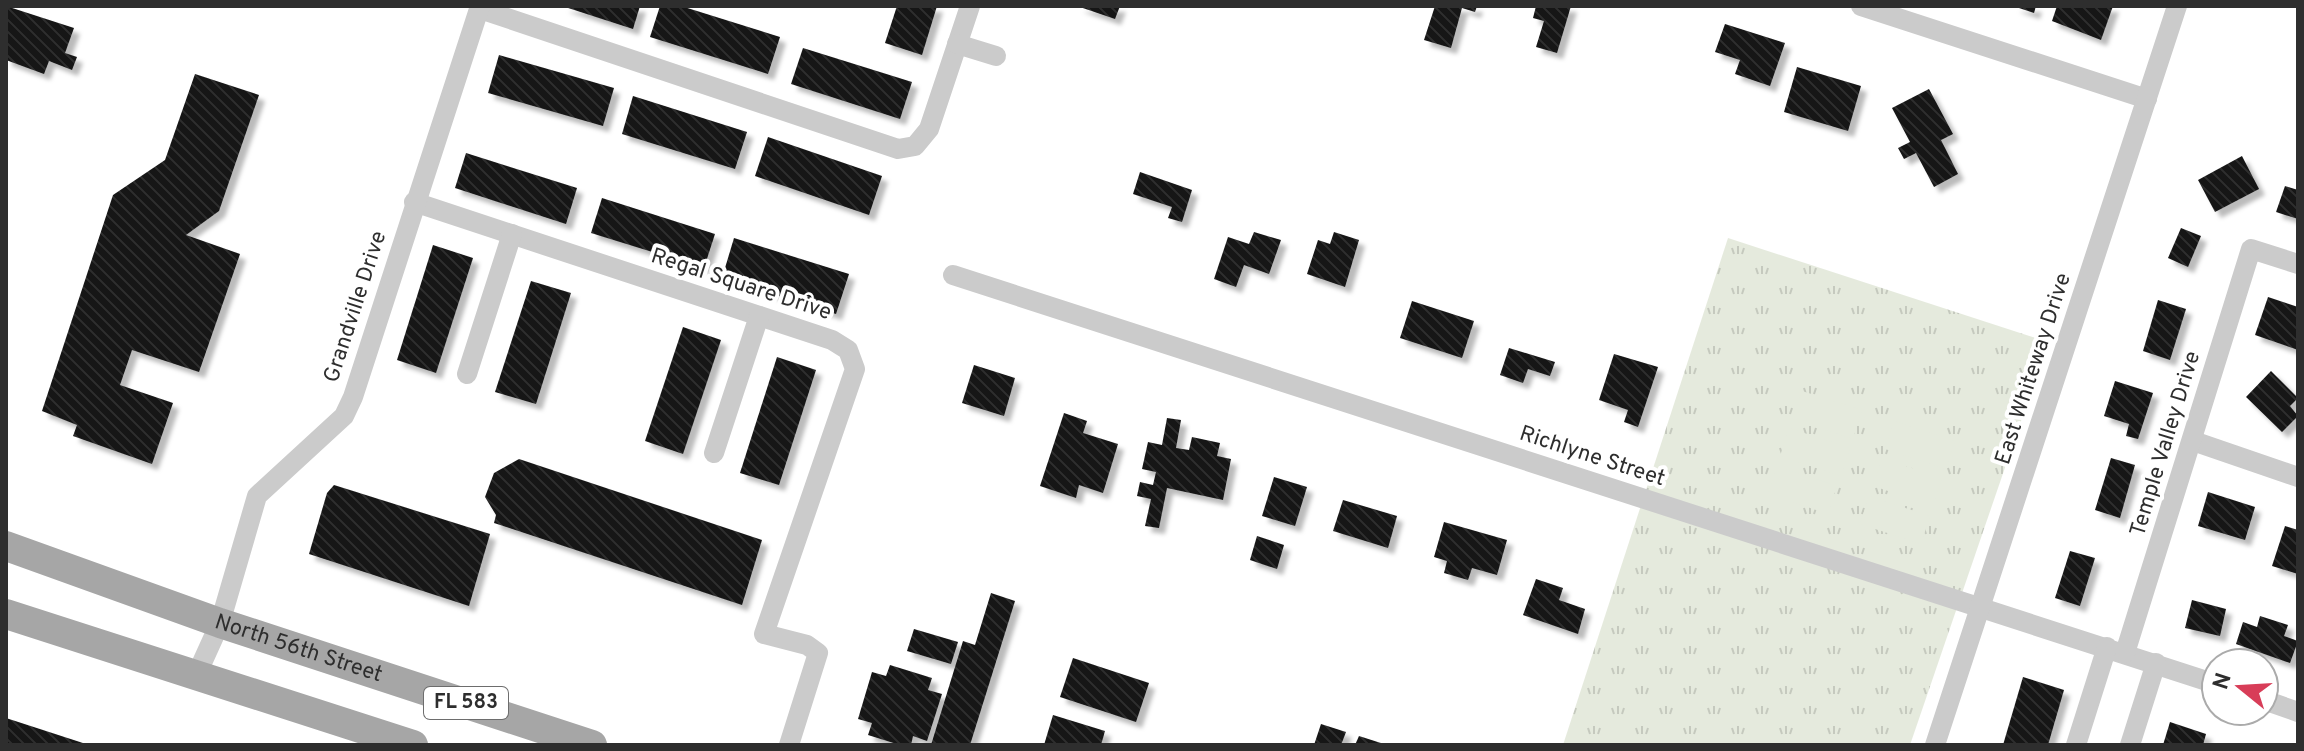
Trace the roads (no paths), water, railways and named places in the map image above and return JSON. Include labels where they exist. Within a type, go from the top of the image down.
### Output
[{"type":"main road","name":"North 56th Street","points":[[6,546],[220,623],[592,745]]},
{"type":"main road","name":"FL 583","points":[[6,614],[413,745]]},
{"type":"street","name":"Grandville Drive","points":[[196,676],[220,623],[257,496],[344,416],[353,397],[480,7],[898,149],[915,146],[929,129],[970,6]]},
{"type":"street","points":[[1861,6],[2147,99]]},
{"type":"street","name":"East Whiteway Drive","points":[[1935,745],[1982,610],[2177,6]]},
{"type":"street","points":[[957,44],[996,56]]},
{"type":"street","name":"Regal Square Drive","points":[[414,202],[832,340],[848,350],[855,369],[764,634],[807,645],[818,653],[789,745]]},
{"type":"street","points":[[467,374],[512,234]]},
{"type":"street","name":"Temple Valley Drive","points":[[2076,745],[2116,650],[2193,441],[2251,249],[2298,264]]},
{"type":"street","name":"Richlyne Street","points":[[953,275],[2200,678]]},
{"type":"street","points":[[714,453],[759,316]]},
{"type":"street","points":[[2193,441],[2298,477]]},
{"type":"street","points":[[2130,745],[2156,663]]}]
